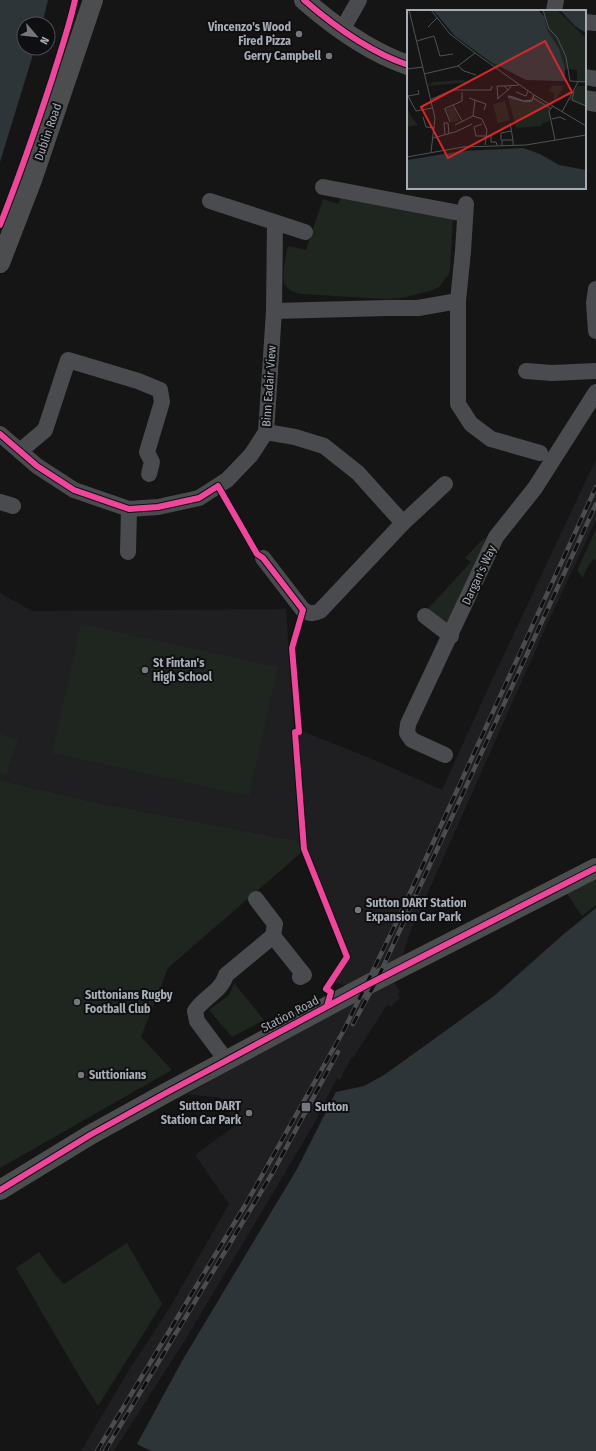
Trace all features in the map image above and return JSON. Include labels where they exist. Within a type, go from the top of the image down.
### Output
[{"type":"main road","name":"Dublin Road","points":[[0,263],[32,180],[93,0]]},
{"type":"main road","points":[[304,0],[342,30],[381,54],[407,66]]},
{"type":"main road","points":[[586,100],[596,102]]},
{"type":"main road","name":"Station Road","points":[[0,1190],[85,1138],[226,1060],[367,985],[596,868]]},
{"type":"street","points":[[342,30],[359,0]]},
{"type":"street","points":[[554,10],[556,0]]},
{"type":"street","points":[[586,22],[596,23]]},
{"type":"street","points":[[586,77],[596,79]]},
{"type":"street","points":[[323,188],[466,209],[458,301],[458,404],[470,424],[491,439],[540,453]]},
{"type":"street","points":[[210,201],[305,232]]},
{"type":"street","name":"Binn Eadair View","points":[[0,434],[36,466],[74,490],[129,508],[158,507],[199,498],[227,480],[251,455],[266,432],[274,311],[275,223]]},
{"type":"street","points":[[596,290],[594,303],[596,330]]},
{"type":"street","points":[[274,311],[418,308],[458,301]]},
{"type":"street","points":[[20,451],[45,430],[68,360],[160,390],[162,402],[147,452],[152,462],[149,474]]},
{"type":"street","points":[[526,371],[552,374],[596,371]]},
{"type":"street","name":"Dargan's Way","points":[[445,755],[412,740],[407,733],[408,724],[451,636],[496,537],[535,488],[596,392]]},
{"type":"street","points":[[266,432],[295,437],[324,446],[358,473],[403,523]]},
{"type":"street","points":[[263,558],[303,610],[309,614],[314,614],[320,611],[403,523],[445,484]]},
{"type":"street","points":[[128,552],[129,508]]},
{"type":"street","points":[[425,616],[451,636]]},
{"type":"street","points":[[226,1060],[197,1021],[195,1011],[198,1006],[219,988],[224,982],[226,975],[273,936],[275,924],[256,899]]},
{"type":"street","points":[[273,936],[304,974],[300,977]]},
{"type":"shaded area","points":[[0,0],[48,0],[44,16],[16,16],[16,56],[33,56],[0,162]]},
{"type":"shaded area","points":[[341,198],[453,219],[449,274],[439,287],[430,291],[402,298],[385,299],[302,294],[288,289],[284,282],[284,264],[288,246],[306,250],[323,199],[338,204]]},
{"type":"shaded area","points":[[596,459],[596,520],[545,629],[409,935],[400,964],[387,970],[400,992],[398,994],[400,999],[395,1002],[392,1007],[387,1005],[353,1058],[351,1058],[340,1080],[337,1078],[314,1124],[187,1337],[114,1451],[81,1451],[129,1370],[169,1309],[229,1204],[195,1155],[236,1125],[221,1098],[188,1094],[256,1054],[331,1015],[345,985],[328,981],[343,955],[318,886],[298,841],[89,801],[0,780],[0,593],[32,611],[286,609],[294,728],[370,758],[442,790]]},
{"type":"shaded area","points":[[596,529],[596,560],[593,559],[583,578],[577,571]]},
{"type":"shaded area","points":[[485,537],[483,556],[450,620],[445,623],[424,613],[471,562],[465,558]]},
{"type":"shaded area","points":[[81,624],[278,667],[249,796],[52,753]]},
{"type":"shaded area","points":[[0,734],[18,740],[6,775],[0,773]]},
{"type":"shaded area","name":"Suttonians Rugby Football Club","points":[[0,780],[89,801],[298,841],[302,852],[168,968],[141,1037],[172,1070],[0,1168]]},
{"type":"shaded area","points":[[596,879],[596,905],[582,916],[567,894]]},
{"type":"shaded area","points":[[596,908],[596,1451],[151,1451],[137,1444],[182,1361],[297,1169],[336,1092],[364,1086],[384,1075],[494,996],[565,933]]},
{"type":"shaded area","points":[[234,983],[264,1020],[232,1037],[209,1010],[229,995]]},
{"type":"shaded area","points":[[127,1243],[162,1304],[98,1406],[16,1268],[39,1252],[56,1276],[64,1284]]},
{"type":"railway","points":[[97,1451],[247,1202],[345,1028],[399,917],[596,487]]},
{"type":"railway","points":[[353,1024],[377,980],[596,504]]},
{"type":"railway","points":[[105,1451],[273,1172],[338,1052]]},
{"type":"cycle path","points":[[0,225],[21,171],[46,97],[75,0]]},
{"type":"cycle path","points":[[304,0],[353,38],[394,60],[407,65]]},
{"type":"cycle path","points":[[0,434],[37,466],[74,490],[129,509],[158,507],[199,498],[218,486],[257,554],[263,558],[303,610],[292,648],[299,732],[295,732],[304,849],[347,957],[326,989],[331,992],[327,1006]]},
{"type":"cycle path","points":[[0,1190],[90,1135],[164,1094],[367,985],[596,868]]},
{"type":"place","name":"Vincenzo's Wood Fired Pizza","points":[[299,34]]},
{"type":"place","name":"Gerry Campbell","points":[[329,56]]},
{"type":"place","name":"St Fintan's High School","points":[[145,670]]},
{"type":"place","name":"Sutton DART Station Expansion Car Park","points":[[358,910]]},
{"type":"place","name":"Suttonians Rugby Football Club","points":[[77,1002]]},
{"type":"place","name":"Suttionians","points":[[81,1075]]},
{"type":"place","name":"Sutton","points":[[306,1107]]},
{"type":"place","name":"Sutton DART Station Car Park","points":[[249,1113]]}]
